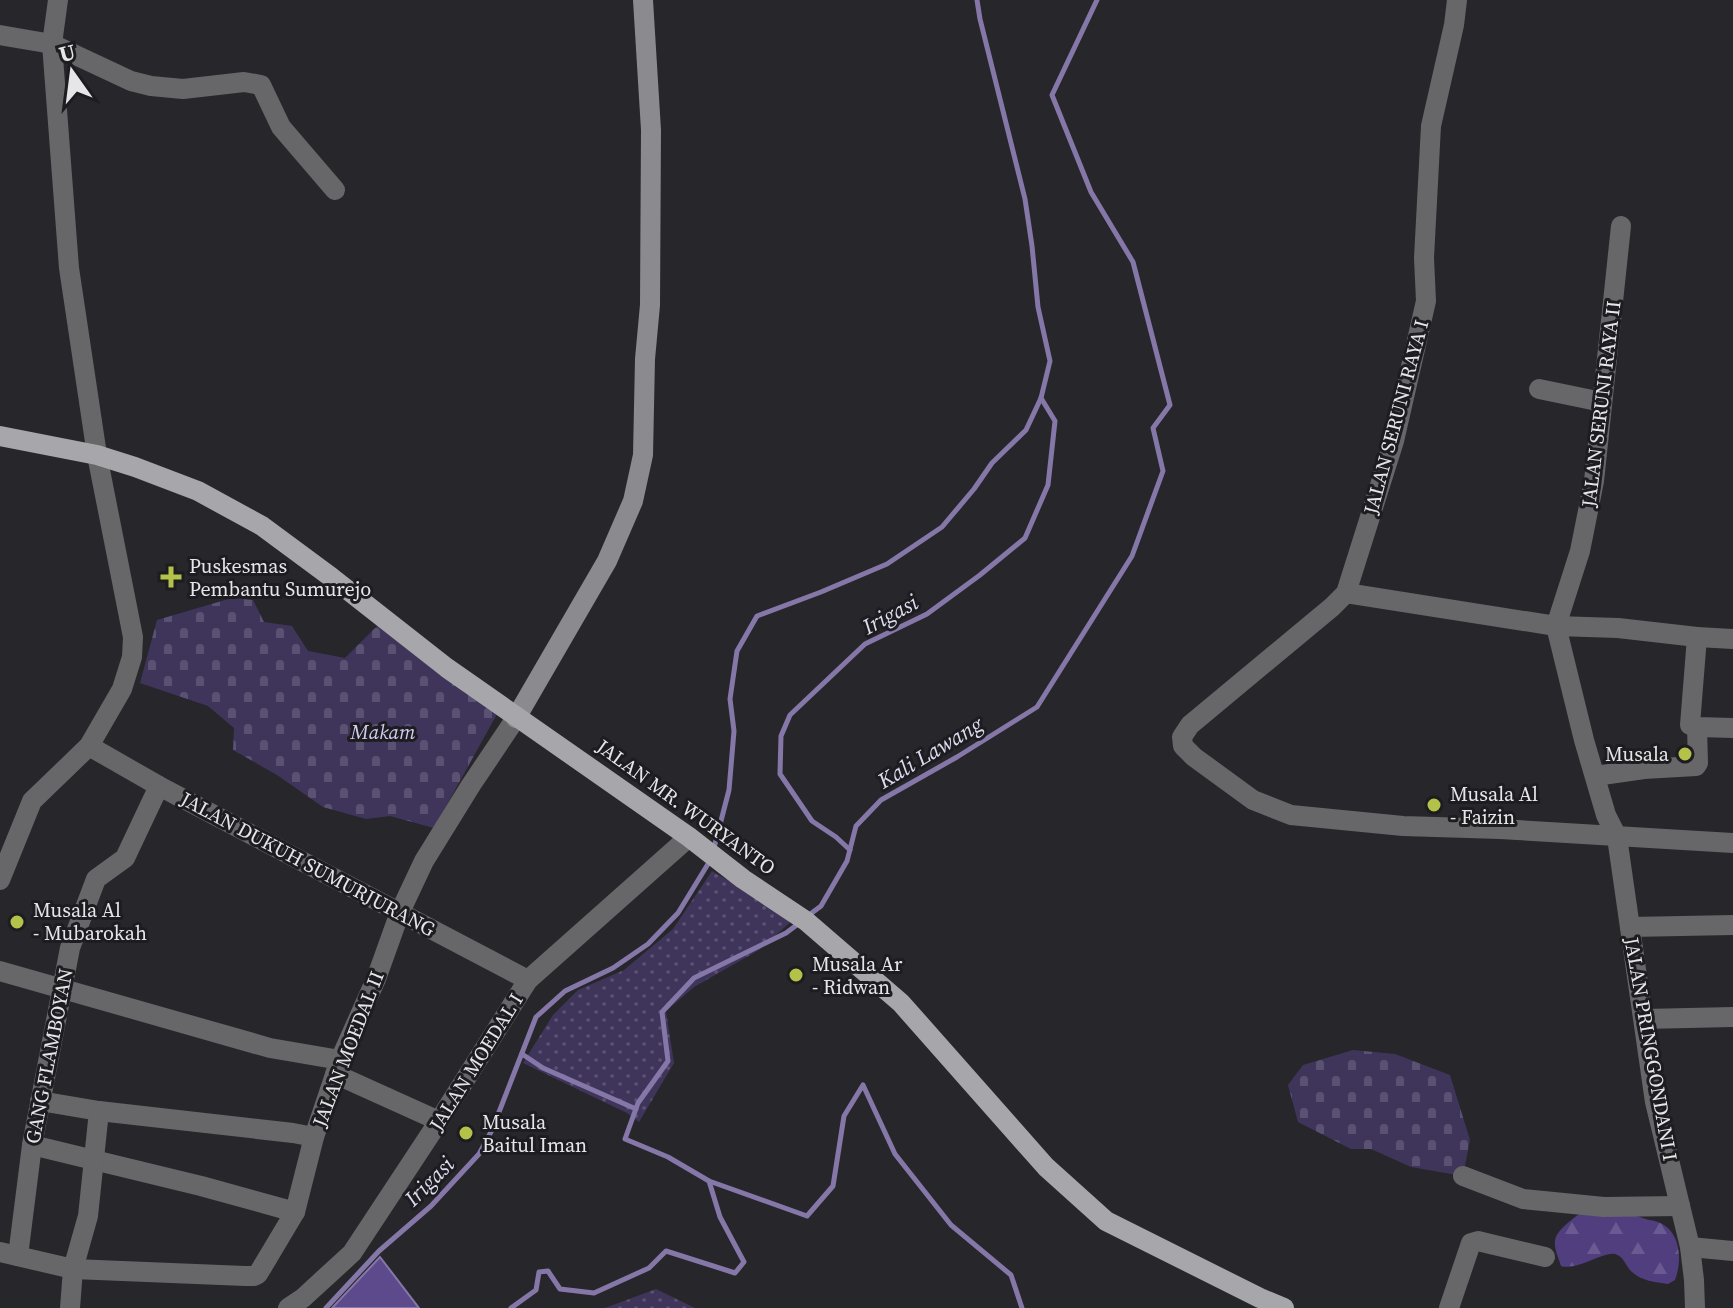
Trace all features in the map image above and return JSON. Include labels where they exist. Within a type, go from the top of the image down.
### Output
[{"type":"main road","points":[[516,718],[607,561],[633,501],[643,455],[645,359],[650,305],[651,130],[643,0]]},
{"type":"main road","name":"JALAN MR. WURYANTO","points":[[0,436],[97,455],[135,467],[198,491],[262,526],[447,668],[806,921],[901,1003],[1046,1167],[1106,1221],[1284,1308]]},
{"type":"street","points":[[0,880],[32,801],[89,746],[122,689],[132,657],[133,637],[97,455],[69,268],[52,44],[58,0]]},
{"type":"street","name":"JALAN SERUNI RAYA I","points":[[1346,593],[1394,441],[1426,301],[1424,258],[1431,126],[1457,0]]},
{"type":"street","points":[[0,35],[52,44],[131,81],[151,86],[183,89],[244,82],[261,85],[281,127],[335,190]]},
{"type":"street","name":"JALAN SERUNI RAYA II","points":[[1556,626],[1580,551],[1588,514],[1621,226]]},
{"type":"street","points":[[1539,389],[1602,402]]},
{"type":"street","points":[[1733,639],[1618,628],[1556,626],[1346,593],[1190,725],[1182,737],[1183,746],[1194,757],[1253,800],[1283,813],[1403,826],[1733,843]]},
{"type":"street","points":[[1556,626],[1584,740],[1606,815],[1617,837]]},
{"type":"street","points":[[1697,637],[1690,725],[1733,728]]},
{"type":"street","name":"JALAN MOEDAL II","points":[[73,1269],[258,1274],[295,1212],[314,1137],[337,1067],[371,990],[400,912],[424,861],[516,718]]},
{"type":"street","points":[[1595,776],[1696,766],[1697,727]]},
{"type":"street","name":"JALAN DUKUH SUMURJURANG","points":[[89,746],[528,980]]},
{"type":"street","name":"GANG FLAMBOYAN","points":[[9,1254],[70,948],[96,879],[125,858],[159,786]]},
{"type":"street","name":"JALAN MOEDAL I","points":[[288,1308],[352,1253],[528,980],[689,837]]},
{"type":"street","name":"JALAN PRINGGONDANI I","points":[[1617,837],[1655,1102],[1690,1247],[1695,1308]]},
{"type":"street","points":[[1630,927],[1733,925]]},
{"type":"street","points":[[0,971],[337,1067],[439,1121]]},
{"type":"street","points":[[1644,1019],[1733,1017]]},
{"type":"street","points":[[40,1101],[314,1137]]},
{"type":"street","points":[[70,1308],[73,1269],[88,1216],[99,1111]]},
{"type":"street","points":[[32,1145],[295,1212]]},
{"type":"street","points":[[1463,1176],[1523,1199],[1604,1207],[1680,1206]]},
{"type":"street","points":[[1449,1308],[1471,1243],[1478,1241],[1545,1257]]},
{"type":"street","points":[[1690,1247],[1733,1251]]},
{"type":"street","points":[[9,1254],[73,1269]]},
{"type":"green space","name":"Makam","points":[[232,598],[253,600],[264,622],[292,626],[308,651],[345,658],[378,625],[497,714],[434,828],[390,816],[366,819],[323,807],[277,775],[233,750],[234,728],[208,706],[140,683],[157,620]]},
{"type":"green space","points":[[712,871],[794,919],[759,950],[694,987],[666,1011],[674,1063],[639,1122],[627,1113],[523,1063],[553,1015],[578,990],[624,970],[673,929]]},
{"type":"green space","points":[[1353,1050],[1395,1054],[1450,1075],[1470,1140],[1463,1176],[1411,1167],[1371,1149],[1351,1149],[1298,1122],[1288,1085],[1303,1065]]},
{"type":"green space","points":[[1596,1203],[1667,1227],[1679,1251],[1675,1280],[1668,1284],[1649,1281],[1630,1270],[1615,1254],[1574,1266],[1561,1266],[1555,1247],[1556,1236]]},
{"type":"green space","points":[[656,1289],[695,1308],[605,1308]]},
{"type":"shaded area","points":[[380,1257],[419,1308],[332,1308]]},
{"type":"waterway","name":"Irigasi","points":[[715,844],[729,790],[734,731],[730,699],[737,651],[757,616],[887,564],[942,527],[992,463],[1026,430],[1041,398],[1050,361],[1038,307],[1025,199],[977,0]]},
{"type":"waterway","name":"Kali Lawang","points":[[809,915],[821,906],[847,861],[856,826],[881,800],[1037,707],[1132,556],[1163,471],[1153,428],[1170,405],[1133,262],[1091,192],[1052,95],[1097,0]]},
{"type":"waterway","name":"Irigasi","points":[[850,850],[812,821],[780,774],[781,736],[790,715],[865,644],[927,614],[1025,538],[1048,485],[1055,421],[1041,398]]},
{"type":"waterway","name":"Irigasi","points":[[326,1308],[379,1251],[431,1206],[479,1154],[492,1130],[536,1017],[565,991],[613,968],[648,944],[678,913],[708,864]]},
{"type":"waterway","name":"Kali Lawang","points":[[511,1308],[536,1290],[539,1272],[548,1271],[560,1289],[594,1293],[649,1268],[666,1251],[735,1273],[744,1262],[720,1217],[709,1181],[668,1157],[625,1139],[638,1103],[668,1061],[662,1012],[694,978],[786,933],[798,924]]},
{"type":"waterway","name":"Irigasi","points":[[522,1054],[543,1068],[636,1109]]},
{"type":"waterway","points":[[709,1181],[807,1216],[833,1186],[844,1116],[863,1085],[895,1154],[951,1225],[1011,1275],[1022,1308]]},
{"type":"place","name":"Puskesmas Pembantu Sumurejo","points":[[171,577]]},
{"type":"place","name":"Musala","points":[[1685,754]]},
{"type":"place","name":"Musala Al - Faizin","points":[[1434,805]]},
{"type":"place","name":"Musala Al - Mubarokah","points":[[17,922]]},
{"type":"place","name":"Musala Ar - Ridwan","points":[[796,975]]},
{"type":"place","name":"Musala Baitul Iman","points":[[466,1133]]}]
